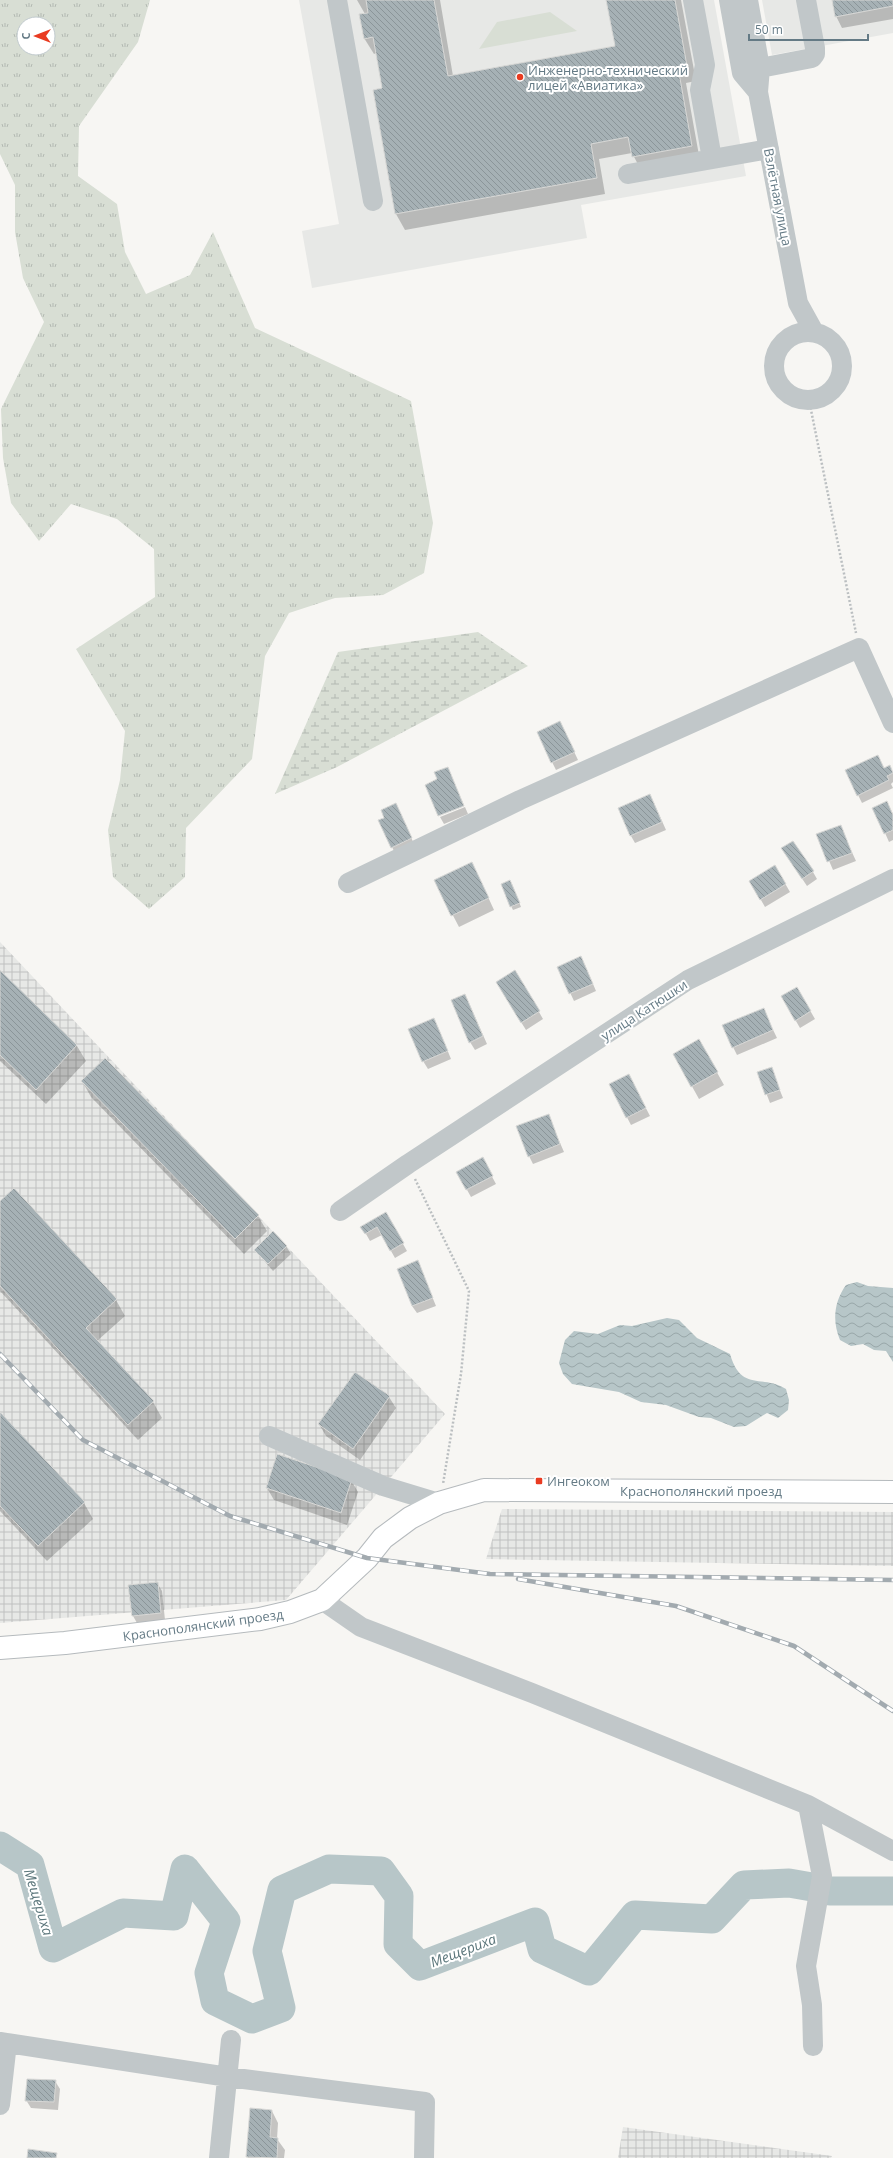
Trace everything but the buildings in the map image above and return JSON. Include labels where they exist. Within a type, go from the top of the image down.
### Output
[{"type":"main road","name":"Краснополянский проезд","points":[[0,1648],[65,1643],[260,1618],[290,1612],[322,1600],[367,1558],[383,1538],[410,1518],[439,1503],[484,1490],[893,1492]]},
{"type":"street","points":[[336,0],[373,201]]},
{"type":"street","points":[[693,0],[705,65],[700,90],[712,159]]},
{"type":"street","name":"Взлётная улица","points":[[729,0],[742,73],[758,92]]},
{"type":"street","name":"Взлётная улица","points":[[748,0],[760,68],[758,92],[798,303]]},
{"type":"street","points":[[760,68],[812,58],[815,54],[806,0]]},
{"type":"street","points":[[628,174],[769,149]]},
{"type":"street","points":[[798,303],[814,332]]},
{"type":"street","points":[[792,336],[798,303]]},
{"type":"street","points":[[803,332],[814,332],[824,336],[833,343],[839,352],[842,363],[841,374],[833,388],[820,398],[809,400],[798,398],[788,393],[780,385],[775,375],[774,363],[777,352],[783,343],[792,336],[803,332]]},
{"type":"street","points":[[348,883],[527,797],[859,648],[893,723]]},
{"type":"street","name":"улица Катюшки","points":[[340,1211],[408,1164],[688,980],[893,879]]},
{"type":"street","points":[[269,1436],[383,1486],[439,1503]]},
{"type":"street","points":[[322,1600],[361,1627],[532,1693],[808,1805],[893,1851]]},
{"type":"street","points":[[808,1805],[822,1876],[806,1966],[812,2005],[813,2046]]},
{"type":"street","points":[[219,2158],[231,2040]]},
{"type":"street","points":[[0,2105],[3,2043],[228,2077],[425,2102],[424,2158]]},
{"type":"path","points":[[809,400],[859,648]]},
{"type":"path","points":[[408,1164],[469,1291],[461,1374],[439,1503]]},
{"type":"shaded area","name":"Инженерно-технический лицей «Авиатика»","points":[[299,0],[714,0],[746,176],[581,205],[587,238],[312,288],[302,231],[339,224]]},
{"type":"shaded area","points":[[762,0],[893,0],[893,33],[772,55]]},
{"type":"shaded area","points":[[0,942],[445,1414],[286,1600],[0,1623]]},
{"type":"shaded area","points":[[502,1509],[893,1512],[893,1566],[486,1559]]},
{"type":"shaded area","points":[[623,2127],[832,2156],[831,2158],[618,2158]]},
{"type":"green space","points":[[0,0],[150,0],[138,42],[79,126],[78,176],[117,204],[125,252],[146,294],[190,275],[213,232],[255,328],[411,401],[433,523],[424,573],[383,595],[335,598],[289,613],[265,656],[252,759],[186,828],[185,877],[149,909],[113,877],[108,830],[120,780],[125,731],[76,649],[155,597],[154,549],[117,519],[71,504],[39,541],[11,503],[3,458],[1,409],[44,322],[23,278],[15,232],[15,185],[0,154]]},
{"type":"green space","points":[[550,12],[577,31],[479,49],[497,22]]},
{"type":"green space","points":[[478,632],[528,666],[337,767],[275,794],[338,652]]},
{"type":"water","points":[[857,1282],[868,1286],[893,1288],[893,1362],[886,1351],[874,1350],[863,1344],[851,1346],[840,1340],[837,1333],[835,1319],[839,1298],[846,1285]]},
{"type":"water","points":[[667,1318],[679,1320],[697,1338],[730,1354],[735,1366],[746,1378],[777,1385],[786,1389],[789,1400],[788,1410],[778,1418],[767,1413],[746,1426],[734,1427],[711,1418],[699,1417],[666,1405],[641,1402],[619,1392],[572,1384],[563,1374],[559,1363],[565,1340],[574,1331],[598,1334],[620,1325],[632,1326]]},
{"type":"waterway","name":"Мещериха","points":[[0,1846],[30,1865],[53,1948],[123,1913],[174,1916],[185,1869],[226,1921],[209,1973],[215,2001],[252,2019],[281,2008],[267,1951],[282,1890],[329,1869],[381,1871],[399,1896],[398,1944],[420,1966],[535,1922],[542,1949],[589,1971],[635,1915],[712,1919],[744,1885],[789,1883],[812,1887]]},
{"type":"waterway","name":"Мещериха","points":[[830,1891],[893,1891]]},
{"type":"railway","points":[[0,1354],[83,1440],[230,1516],[367,1558],[490,1574],[893,1580]]},
{"type":"railway","points":[[518,1579],[676,1606],[794,1646],[893,1711]]},
{"type":"place","name":"Инженерно-технический лицей «Авиатика»","points":[[520,77]]},
{"type":"place","name":"Ингеоком","points":[[539,1481]]}]
